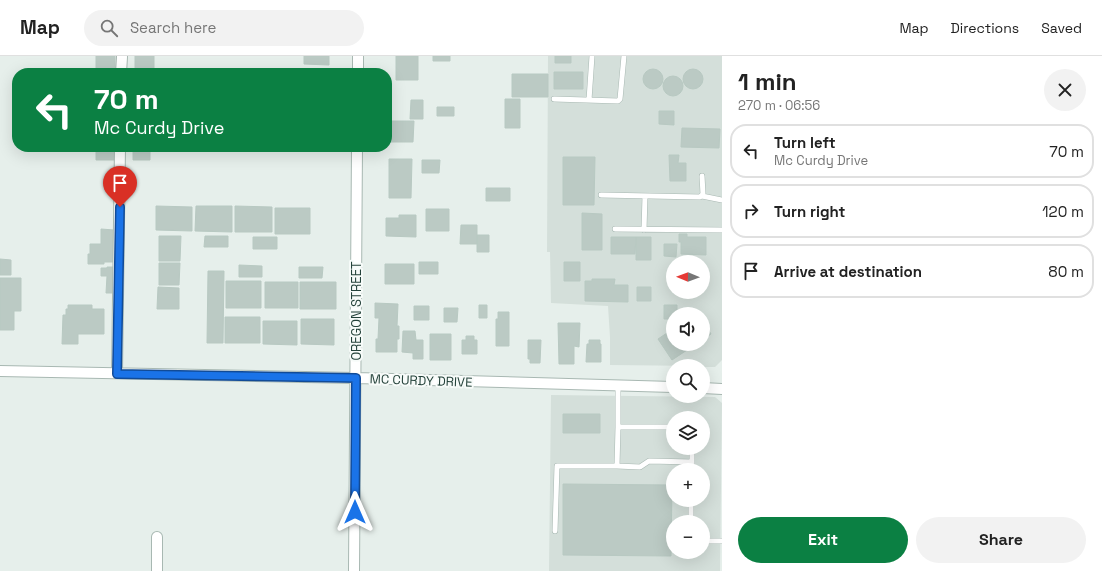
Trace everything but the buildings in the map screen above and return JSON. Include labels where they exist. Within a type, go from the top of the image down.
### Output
[{"type":"street","points":[[358,56],[358,68]]},
{"type":"street","points":[[121,68],[122,57]]},
{"type":"street","points":[[117,374],[120,152]]},
{"type":"street","name":"OREGON STREET","points":[[354,571],[357,152]]},
{"type":"street","name":"MC CURDY DRIVE","points":[[0,371],[356,378],[666,387]]},
{"type":"street","points":[[710,388],[722,389]]},
{"type":"street","points":[[157,537],[157,571]]},
{"type":"lane","points":[[589,100],[592,56]]},
{"type":"lane","points":[[554,99],[620,100],[624,56]]},
{"type":"lane","points":[[702,176],[702,196]]},
{"type":"lane","points":[[601,195],[702,196],[722,200]]},
{"type":"lane","points":[[644,230],[645,196]]},
{"type":"lane","points":[[615,229],[722,230]]},
{"type":"lane","points":[[617,466],[618,386]]},
{"type":"lane","points":[[618,427],[666,427]]},
{"type":"lane","points":[[555,531],[557,466],[640,467],[649,461],[692,462],[692,455]]},
{"type":"lane","points":[[710,541],[722,541]]},
{"type":"shaded area","points":[[548,56],[722,56],[722,360],[715,367],[710,367],[710,359],[666,359],[666,366],[610,365],[608,306],[551,303],[550,252],[547,252]]},
{"type":"shaded area","points":[[551,395],[666,396],[666,403],[710,403],[710,397],[715,397],[722,403],[720,571],[549,571]]},
{"type":"route","points":[[120,207],[117,374],[356,378],[355,512]]}]
